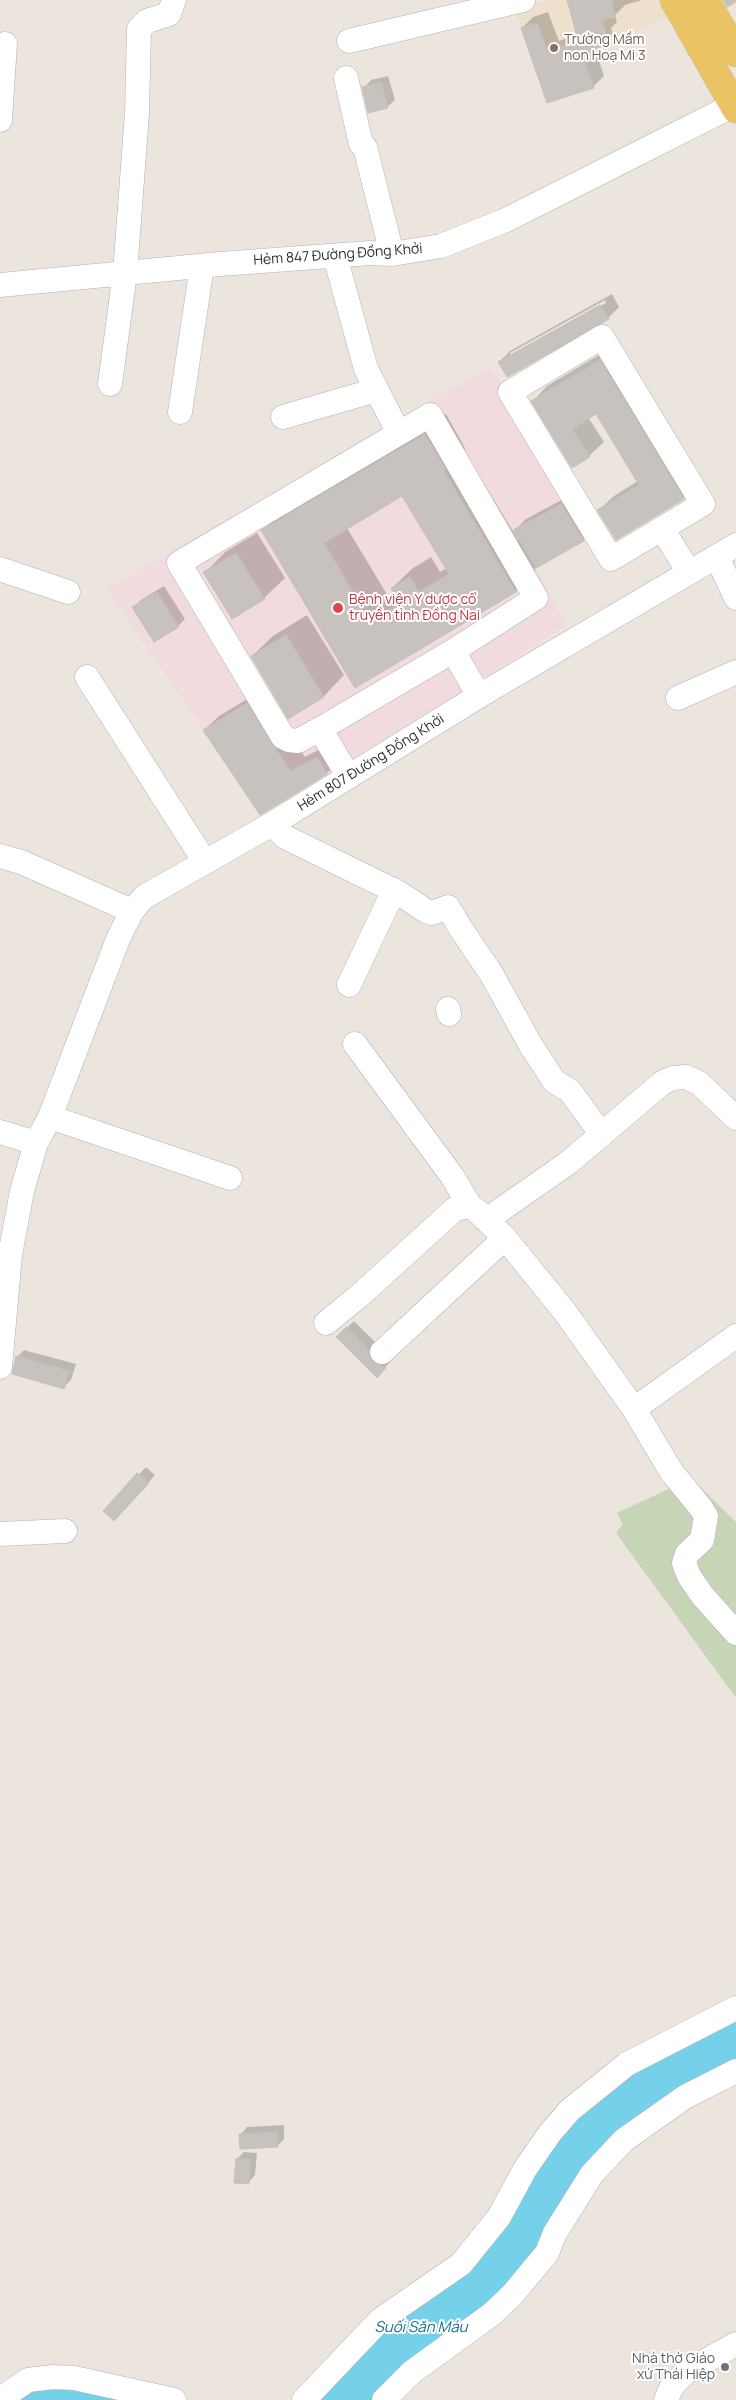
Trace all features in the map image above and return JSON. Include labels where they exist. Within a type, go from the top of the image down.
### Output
[{"type":"main road","points":[[674,0],[735,107]]},
{"type":"main road","points":[[705,0],[736,53]]},
{"type":"main road","points":[[727,0],[736,14]]},
{"type":"street","points":[[110,384],[124,273],[137,114],[139,29],[147,21],[169,14],[174,0]]},
{"type":"street","points":[[350,41],[523,0]]},
{"type":"street","points":[[0,120],[5,44]]},
{"type":"street","points":[[346,78],[361,144],[365,147],[392,254]]},
{"type":"street","name":"Hẻm 847 Đường Đồng Khởi","points":[[0,285],[202,266],[335,256],[392,254],[441,246],[506,220],[735,107]]},
{"type":"street","points":[[335,256],[364,363],[393,422]]},
{"type":"street","points":[[180,412],[202,266]]},
{"type":"street","points":[[602,337],[703,504],[662,529],[611,559],[510,392],[602,337]]},
{"type":"street","points":[[283,417],[376,390]]},
{"type":"street","points":[[430,415],[536,598],[453,651],[298,741],[283,737],[179,563],[430,415]]},
{"type":"street","points":[[662,529],[690,572]]},
{"type":"street","points":[[726,551],[736,598]]},
{"type":"street","name":"Hẻm 807 Đường Đồng Khởi","points":[[0,1367],[10,1254],[22,1191],[36,1143],[50,1117],[116,944],[132,911],[144,897],[272,824],[479,696],[726,551]]},
{"type":"street","points":[[0,569],[68,592]]},
{"type":"street","points":[[453,651],[479,696]]},
{"type":"street","points":[[678,698],[736,672]]},
{"type":"street","points":[[87,677],[205,862]]},
{"type":"street","points":[[320,729],[349,777]]},
{"type":"street","points":[[272,824],[285,838],[394,890],[429,912],[448,907],[458,926],[492,975],[530,1044],[554,1081],[570,1091],[602,1135]]},
{"type":"street","points":[[0,856],[21,862],[132,911]]},
{"type":"street","points":[[349,985],[394,890]]},
{"type":"street","points":[[355,1044],[478,1213],[505,1238],[565,1312],[634,1409],[671,1471],[706,1516],[702,1540],[687,1554],[684,1563],[702,1595],[736,1633]]},
{"type":"street","points":[[326,1323],[360,1296],[455,1209],[478,1213],[542,1182],[602,1135],[662,1083],[674,1078],[686,1077],[699,1084],[736,1118]]},
{"type":"street","points":[[50,1117],[230,1178]]},
{"type":"street","points":[[0,1132],[36,1143]]},
{"type":"street","points":[[382,1352],[505,1238]]},
{"type":"street","points":[[634,1409],[736,1336]]},
{"type":"street","points":[[0,1534],[65,1531]]},
{"type":"street","points":[[304,2400],[380,2320],[461,2264],[499,2217],[524,2169],[550,2133],[570,2110],[627,2064],[736,2008]]},
{"type":"street","points":[[384,2400],[412,2372],[492,2314],[512,2295],[547,2253],[555,2233],[592,2174],[624,2140],[685,2098],[736,2071]]},
{"type":"street","points":[[666,2400],[672,2386],[686,2372],[736,2344]]},
{"type":"street","points":[[0,2399],[28,2380],[53,2377],[74,2378],[174,2400]]},
{"type":"shaded area","points":[[550,0],[662,0],[672,16],[584,59],[594,88],[547,103],[514,8]]},
{"type":"shaded area","name":"Bệnh viện Y dược cổ truyền tỉnh Đồng Nai","points":[[491,366],[588,539],[536,568],[566,626],[261,815],[107,589]]},
{"type":"green space","points":[[689,1476],[736,1522],[736,1698],[616,1533],[623,1524],[617,1513],[677,1485]]},
{"type":"water","name":"Suối Săn Máu","points":[[736,2016],[736,2064],[683,2091],[550,2229],[507,2290],[375,2400],[313,2400],[409,2307],[555,2137],[631,2069]]},
{"type":"water","points":[[53,2384],[144,2400],[9,2400]]},
{"type":"building","name":"Trường Mầm non Hoạ Mi 3","points":[[567,0],[612,0],[615,17],[602,20],[606,34],[599,37],[603,46],[582,55],[594,88],[547,103],[521,28],[537,23],[548,51],[578,40]]},
{"type":"building","points":[[723,0],[736,0],[736,2],[727,7]]},
{"type":"building","points":[[381,82],[388,108],[368,113],[362,87]]},
{"type":"building","points":[[600,305],[609,319],[507,377],[498,362]]},
{"type":"building","points":[[600,360],[684,499],[616,540],[597,510],[639,485],[596,414],[572,429],[590,457],[572,468],[531,401]]},
{"type":"building","points":[[425,434],[446,470],[444,471],[516,592],[355,688],[261,530]],"holes":[[[402,496],[449,574],[419,592],[410,577],[391,588],[400,603],[370,621],[324,543]]]},
{"type":"building","points":[[561,504],[584,541],[536,568],[513,530]]},
{"type":"building","points":[[236,553],[265,599],[232,619],[203,572]]},
{"type":"building","points":[[157,592],[179,627],[154,642],[132,607]]},
{"type":"building","points":[[286,635],[324,697],[288,719],[251,656]]},
{"type":"building","points":[[247,703],[290,771],[317,757],[327,774],[260,815],[203,730]]},
{"type":"building","points":[[346,1327],[369,1350],[372,1362],[386,1368],[377,1378],[336,1337]]},
{"type":"building","points":[[16,1356],[69,1371],[64,1389],[12,1374]]},
{"type":"building","points":[[137,1473],[149,1483],[114,1521],[103,1511]]},
{"type":"building","points":[[277,2132],[278,2147],[240,2149],[239,2134]]},
{"type":"building","points":[[236,2159],[250,2159],[249,2184],[234,2183]]},
{"type":"place","name":"Trường Mầm non Hoạ Mi 3","points":[[554,48]]},
{"type":"place","name":"Bệnh viện Y dược cổ truyền tỉnh Đồng Nai","points":[[338,608]]},
{"type":"place","name":"Nhà thờ Giáo xứ Thái Hiệp","points":[[725,2367]]}]
